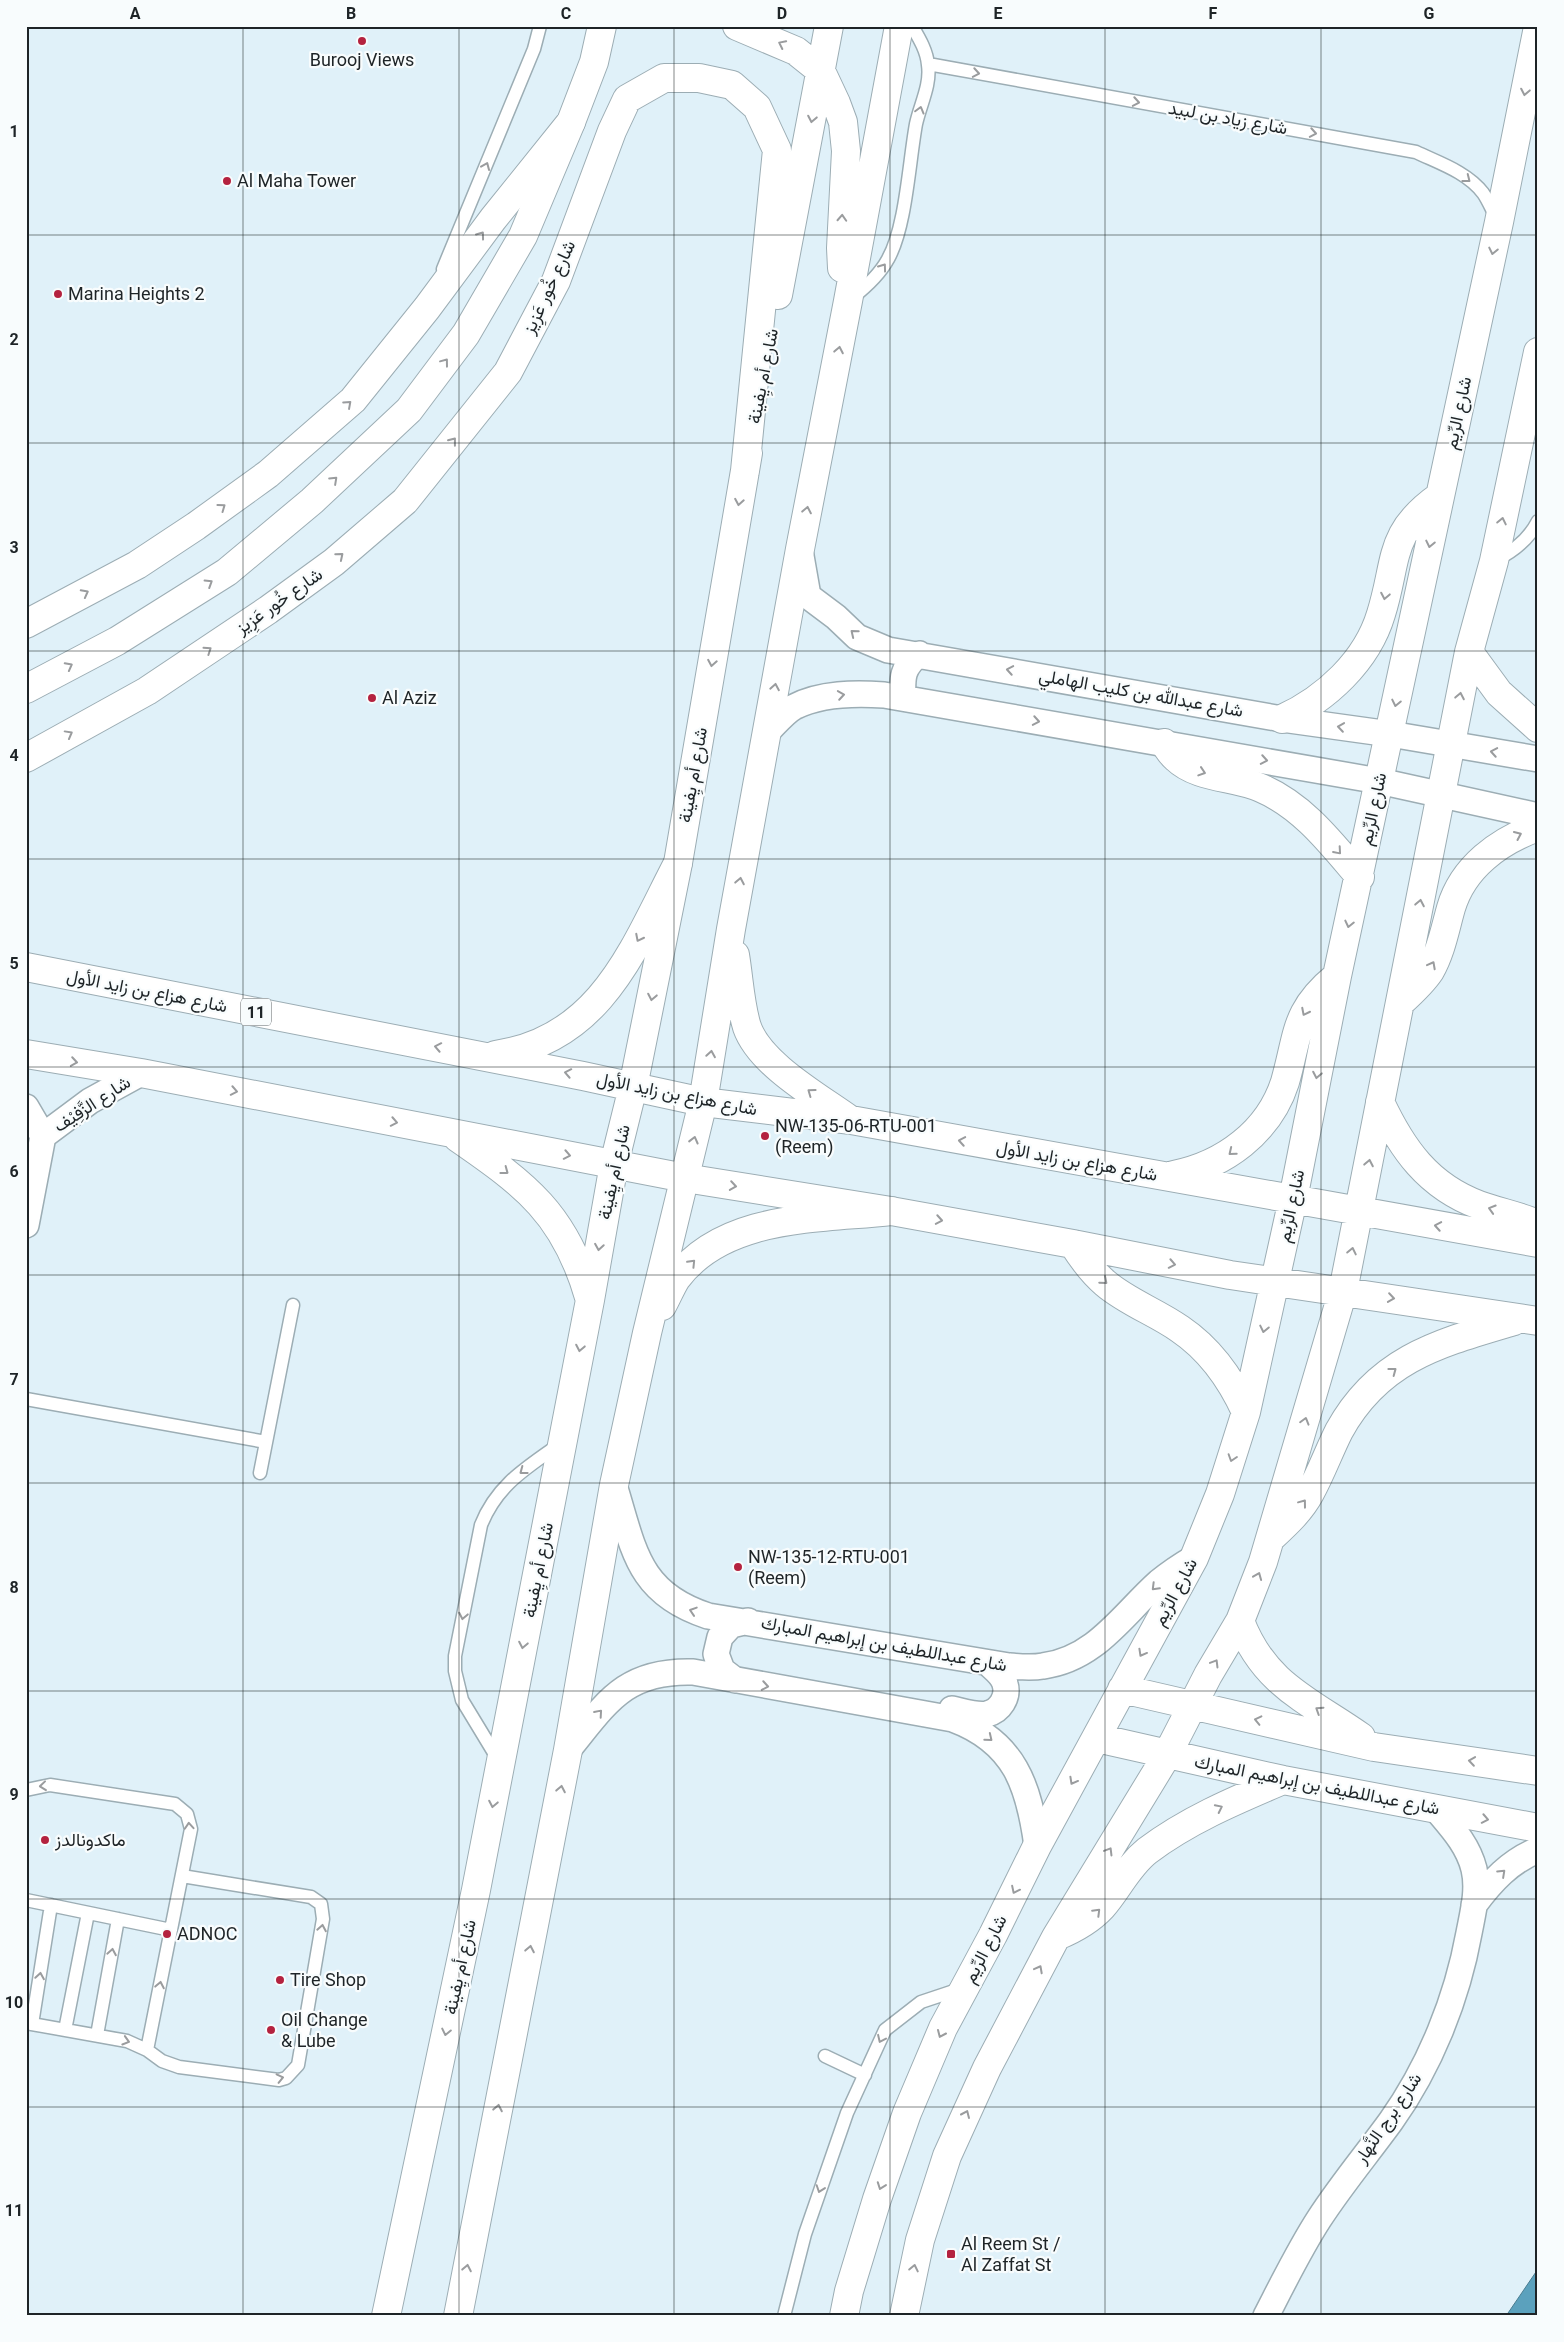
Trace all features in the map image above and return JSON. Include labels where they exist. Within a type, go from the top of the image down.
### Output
[{"type":"main road","points":[[26,689],[118,641],[227,572],[312,501],[409,410],[466,334],[523,236],[594,62],[602,26]]},
{"type":"main road","points":[[737,26],[796,51],[821,71],[843,122],[846,151],[841,248],[844,284],[848,301]]},
{"type":"main road","name":"شارع أم يِفينة","points":[[386,2316],[474,1900],[590,1300],[614,1164],[633,1087],[678,863],[745,471],[829,26]]},
{"type":"main road","points":[[458,2316],[568,1750],[614,1485],[647,1333],[703,1102],[731,929],[800,549],[899,26]]},
{"type":"main road","name":"شارع الرِّيم","points":[[844,2316],[848,2291],[877,2199],[907,2114],[944,2028],[1037,1846],[1194,1558],[1220,1494],[1246,1412],[1293,1199],[1337,976],[1499,222],[1538,27]]},
{"type":"main road","name":"شارع خُور عَزِيز","points":[[26,758],[147,691],[268,610],[334,562],[405,501],[508,372],[556,281],[612,131],[627,99],[664,78],[699,78],[732,86],[757,107],[777,150],[745,471]]},
{"type":"main road","points":[[26,624],[39,614],[137,565],[268,474],[353,400],[427,308],[493,219],[571,122]]},
{"type":"main road","points":[[904,2316],[920,2240],[947,2156],[987,2068],[1056,1937],[1167,1755],[1240,1621],[1263,1562],[1343,1291],[1380,1102],[1402,1002],[1469,652],[1494,561],[1538,352]]},
{"type":"main road","points":[[1282,719],[1304,708],[1323,695],[1343,677],[1367,644],[1382,613],[1394,555],[1400,537],[1418,514],[1440,496]]},
{"type":"main road","points":[[1469,652],[1499,693],[1538,728]]},
{"type":"main road","points":[[1164,743],[1176,758],[1197,771],[1260,788],[1280,798],[1312,822],[1360,876]]},
{"type":"main road","points":[[1402,1002],[1430,971],[1439,953],[1452,906],[1460,886],[1472,870],[1502,843],[1538,827]]},
{"type":"main road","points":[[486,1056],[508,1053],[551,1038],[588,1013],[615,981],[678,863]]},
{"type":"main road","points":[[731,929],[744,1015],[753,1040],[764,1056],[778,1068],[851,1120]]},
{"type":"main road","name":"شارع هزاع بن زايد الأول","points":[[26,967],[486,1056],[703,1102],[851,1120],[1538,1243]]},
{"type":"main road","points":[[1165,1177],[1197,1171],[1225,1157],[1255,1133],[1270,1112],[1284,1084],[1299,1024],[1308,1005],[1337,976]]},
{"type":"main road","points":[[26,1054],[141,1073],[684,1178],[892,1211],[1073,1244],[1230,1276],[1343,1291],[1530,1320]]},
{"type":"main road","points":[[1380,1102],[1394,1132],[1409,1155],[1429,1175],[1452,1192],[1478,1204],[1538,1224]]},
{"type":"main road","points":[[450,1133],[506,1171],[529,1191],[550,1214],[574,1255],[590,1300]]},
{"type":"main road","points":[[647,1333],[676,1279],[698,1256],[724,1239],[740,1232],[776,1223],[892,1211]]},
{"type":"main road","points":[[1073,1244],[1087,1265],[1105,1283],[1181,1329],[1202,1346],[1220,1366],[1235,1388],[1246,1412]]},
{"type":"main road","points":[[1270,1539],[1292,1519],[1309,1495],[1339,1431],[1358,1402],[1384,1377],[1413,1356],[1445,1341],[1530,1320]]},
{"type":"main road","points":[[1240,1621],[1248,1643],[1279,1680],[1297,1695],[1374,1747]]},
{"type":"main road","points":[[1122,1688],[1374,1747],[1538,1771]]},
{"type":"main road","name":"شارع عبداللطيف بن إبراهيم المبارك","points":[[1097,1738],[1283,1780],[1538,1828]]},
{"type":"main road","points":[[1056,1937],[1073,1930],[1089,1920],[1102,1907],[1126,1872],[1146,1852],[1177,1831],[1214,1810],[1283,1780]]},
{"type":"street","name":"شارع عبدالله بن كليب الهاملي","points":[[800,549],[808,596],[836,617],[857,637],[888,650],[1282,719],[1390,734],[1538,759]]},
{"type":"street","points":[[903,698],[904,672],[909,662],[919,654]]},
{"type":"street","points":[[768,731],[794,707],[827,697],[851,693],[903,698],[1379,781],[1538,816]]},
{"type":"street","name":"شارع الزَّفِيْف","points":[[43,1136],[90,1102],[141,1073]]},
{"type":"street","name":"شارع الزَّفِيْف","points":[[26,1107],[43,1136],[26,1225]]},
{"type":"street","name":"شارع عبداللطيف بن إبراهيم المبارك","points":[[614,1485],[636,1553],[647,1576],[664,1595],[685,1608],[708,1616],[748,1621],[988,1663],[1044,1666],[1063,1661],[1086,1650],[1108,1635],[1158,1584],[1194,1558]]},
{"type":"street","points":[[735,1680],[722,1670],[716,1654],[720,1637],[731,1625],[748,1621]]},
{"type":"street","points":[[878,1706],[908,1701],[976,1713],[985,1714],[995,1711],[1002,1703],[1006,1694],[1005,1683],[1000,1674],[988,1663]]},
{"type":"street","points":[[568,1750],[601,1710],[623,1689],[650,1676],[671,1672],[693,1672],[953,1719],[972,1726],[988,1736],[1002,1749],[1014,1765],[1027,1790],[1037,1846]]},
{"type":"street","name":"شارع برج النَّهار","points":[[1266,2316],[1319,2219],[1392,2120],[1416,2080],[1436,2039],[1453,1995],[1466,1951],[1476,1888],[1474,1870],[1460,1837],[1436,1809]]},
{"type":"street","name":"شارع برج النَّهار","points":[[1474,1905],[1489,1885],[1508,1867],[1538,1850]]},
{"type":"lane","points":[[427,308],[534,49],[540,26]]},
{"type":"lane","points":[[848,301],[877,275],[888,259],[897,238],[917,122],[928,81],[928,64],[919,38],[912,26]]},
{"type":"lane","name":"شارع زياد بن لبيد","points":[[928,64],[1416,152],[1452,168],[1470,180],[1483,193],[1499,222]]},
{"type":"lane","points":[[1494,561],[1519,546],[1529,536],[1538,521]]},
{"type":"lane","points":[[260,1473],[293,1305]]},
{"type":"lane","points":[[26,1399],[266,1442]]},
{"type":"lane","points":[[501,1764],[462,1700],[455,1671],[458,1641],[481,1525],[487,1510],[507,1483],[562,1442]]},
{"type":"lane","points":[[26,1790],[50,1785],[175,1804],[182,1808],[190,1821],[191,1829],[147,2050]]},
{"type":"lane","points":[[51,1905],[29,2024],[128,2041],[147,2050],[162,2061],[178,2067],[270,2080],[286,2078],[298,2065],[324,1919],[321,1904],[311,1897],[182,1876]]},
{"type":"lane","points":[[26,1900],[171,1930]]},
{"type":"lane","points":[[65,2030],[88,1913]]},
{"type":"lane","points":[[97,2035],[118,1919]]},
{"type":"lane","points":[[784,2316],[805,2234],[847,2113],[886,2030],[921,2002],[965,1988]]},
{"type":"lane","points":[[825,2056],[865,2075]]},
{"type":"water","points":[[1538,2269],[1538,2316],[1506,2316]]},
{"type":"place","name":"Burooj Views","points":[[362,41]]},
{"type":"place","name":"Al Maha Tower","points":[[227,181]]},
{"type":"place","name":"Marina Heights 2","points":[[58,294]]},
{"type":"place","name":"Al Aziz","points":[[372,698]]},
{"type":"place","name":"NW-135-06-RTU-001 (Reem)","points":[[765,1136]]},
{"type":"place","name":"NW-135-12-RTU-001 (Reem)","points":[[738,1567]]},
{"type":"place","name":"ماكدونالدز","points":[[45,1840]]},
{"type":"place","name":"ADNOC","points":[[167,1934]]},
{"type":"place","name":"Tire Shop","points":[[280,1980]]},
{"type":"place","name":"Oil Change & Lube","points":[[271,2030]]},
{"type":"place","name":"Al Reem St / Al Zaffat St","points":[[951,2254]]}]
